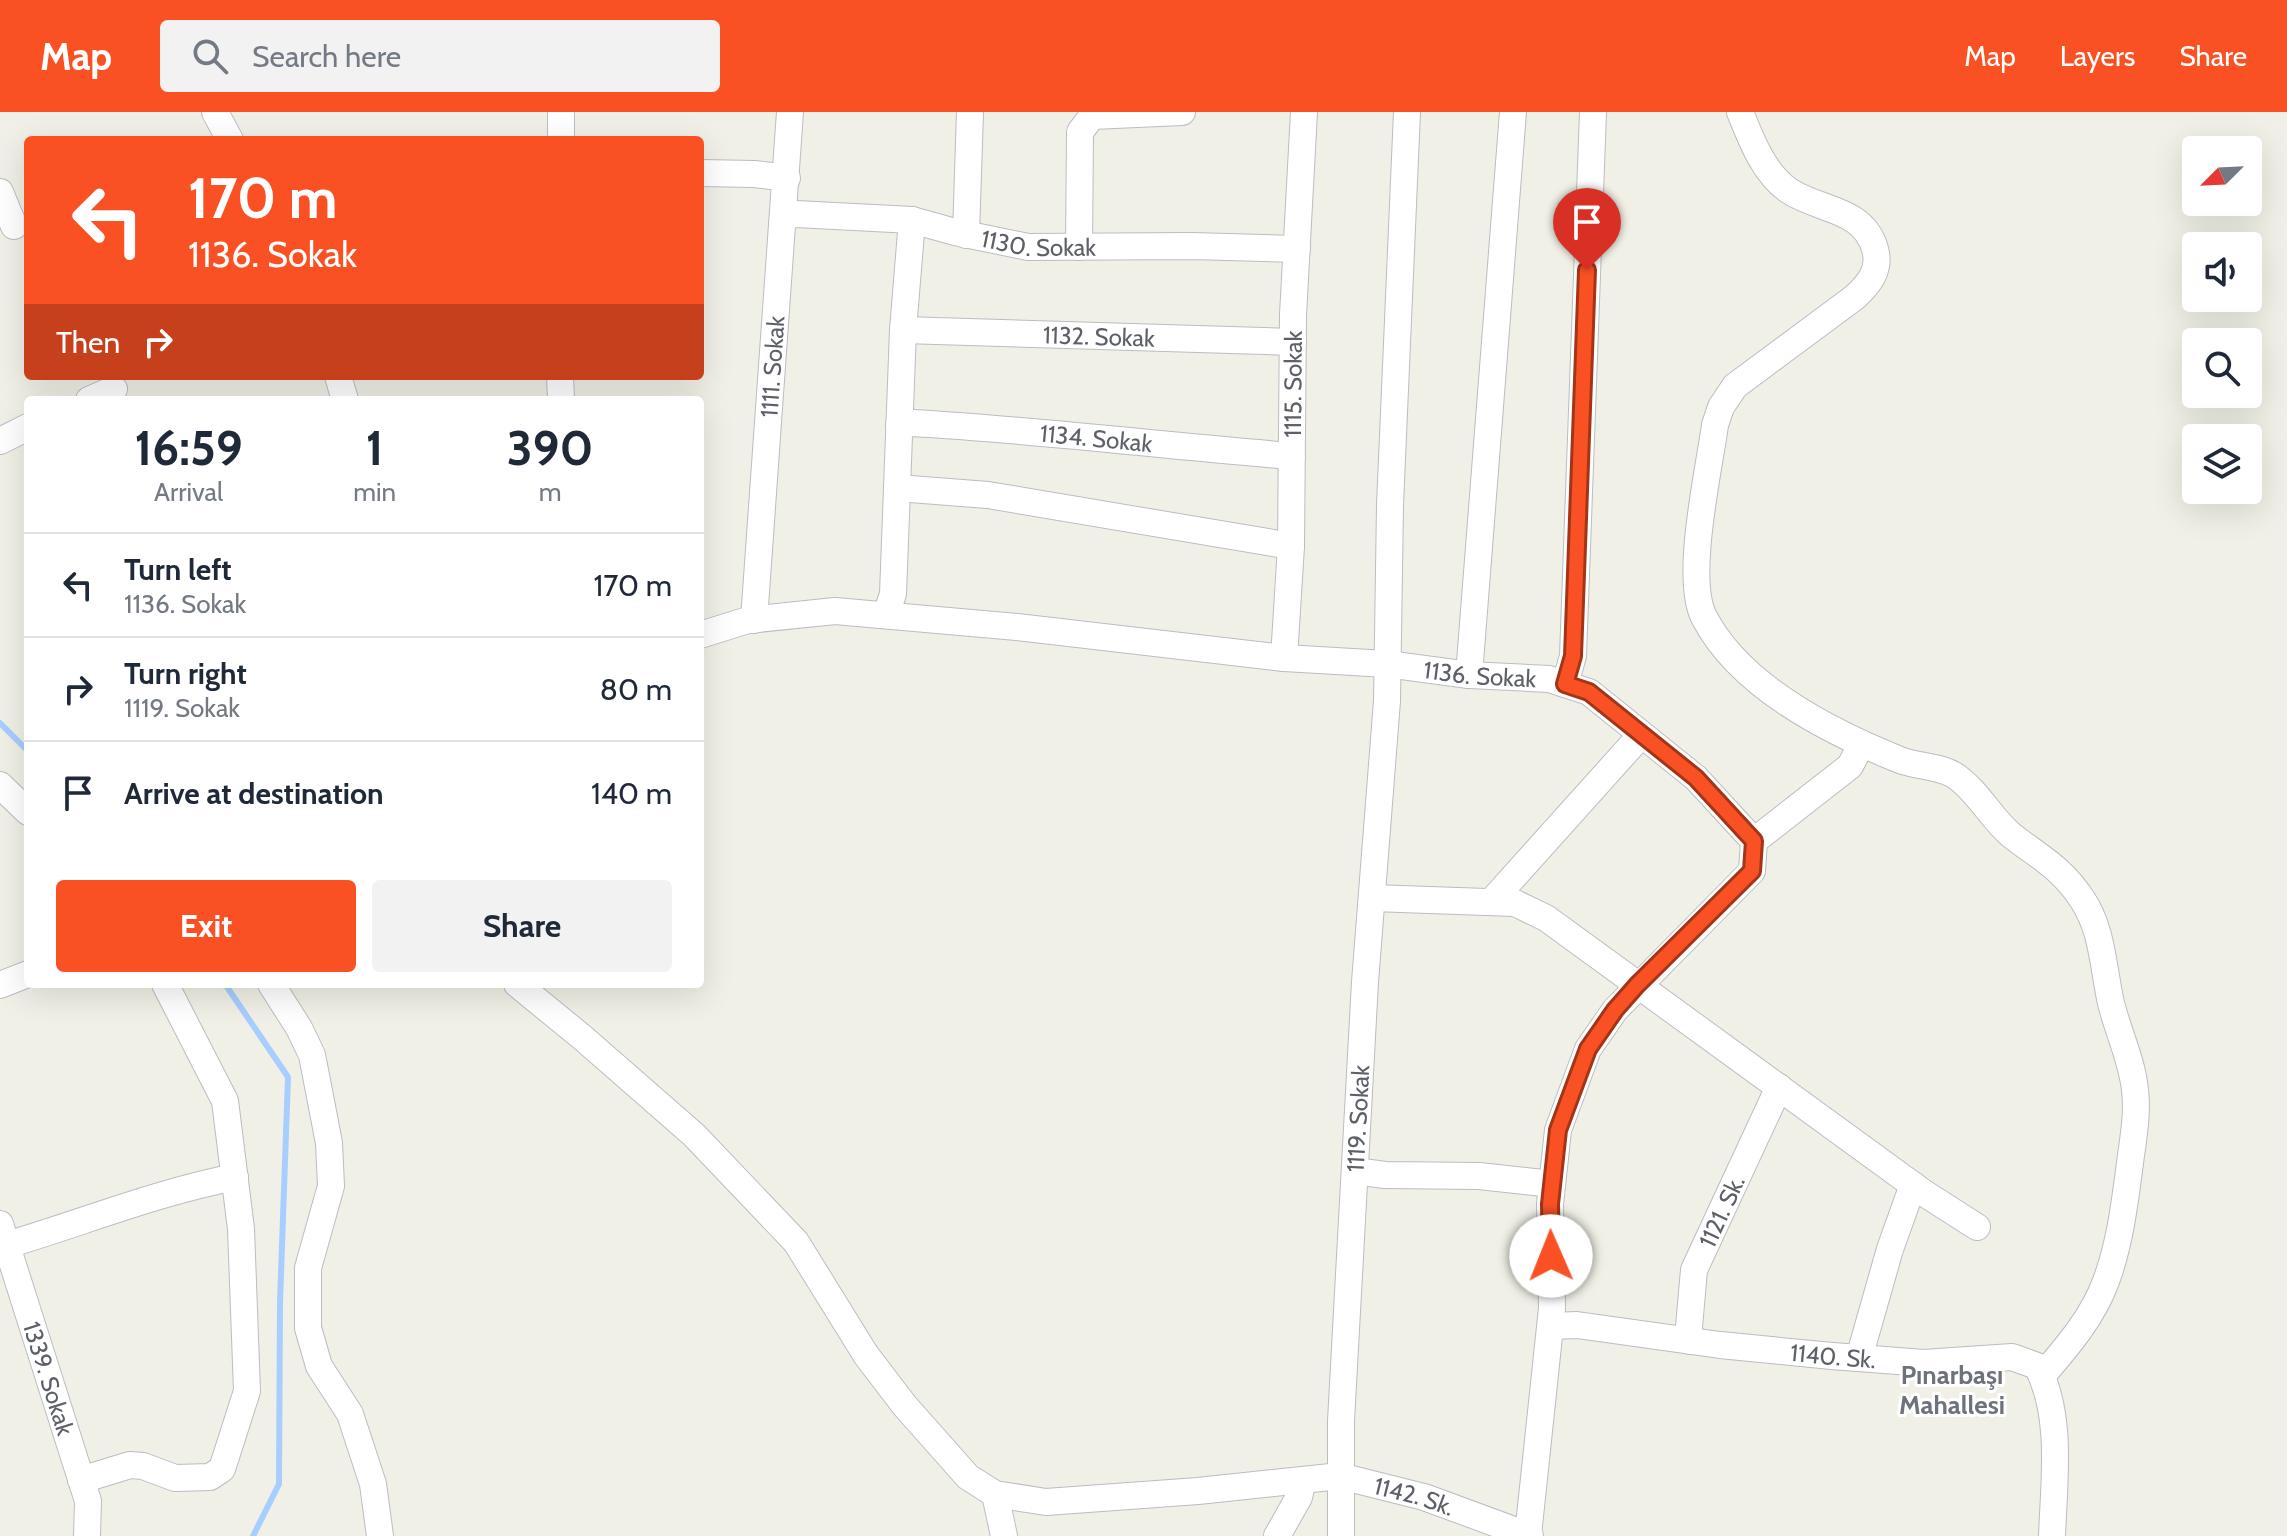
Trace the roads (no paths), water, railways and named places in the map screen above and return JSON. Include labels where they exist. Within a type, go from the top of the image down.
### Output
[{"type":"street","points":[[215,112],[228,136]]},
{"type":"street","points":[[561,112],[561,136]]},
{"type":"street","name":"1111. Sokak","points":[[754,620],[790,112]]},
{"type":"street","points":[[966,235],[970,112]]},
{"type":"street","points":[[1079,247],[1080,132],[1092,116],[1182,112]]},
{"type":"street","name":"1115. Sokak","points":[[1284,658],[1291,546],[1293,342],[1304,112]]},
{"type":"street","name":"1119. Sokak","points":[[1341,1536],[1341,1421],[1372,898],[1387,701],[1390,505],[1407,112]]},
{"type":"street","points":[[1469,675],[1513,112]]},
{"type":"street","points":[[1565,684],[1573,656],[1593,112]]},
{"type":"street","points":[[1740,112],[1772,175],[1799,197],[1841,211],[1858,221],[1868,233],[1876,251],[1877,263],[1868,284],[1855,297],[1735,386],[1721,407],[1715,425],[1697,556],[1696,586],[1701,611],[1711,631],[1745,669],[1782,700],[1861,745],[1914,766],[1956,776],[2012,836],[2045,857],[2063,875],[2082,899],[2099,935],[2111,1004],[2136,1092],[2129,1173],[2106,1281],[2091,1313],[2042,1376],[2047,1385],[2052,1417],[2052,1536]]},
{"type":"street","points":[[704,173],[787,178]]},
{"type":"street","points":[[0,192],[14,226]]},
{"type":"street","name":"1130. Sokak","points":[[784,217],[796,214],[912,220],[1028,247],[1297,249]]},
{"type":"street","points":[[886,615],[893,594],[903,330],[912,220]]},
{"type":"street","name":"1132. Sokak","points":[[903,330],[1293,342]]},
{"type":"street","points":[[98,396],[114,389]]},
{"type":"street","name":"1134. Sokak","points":[[899,425],[912,423],[1021,429],[1292,456]]},
{"type":"street","points":[[897,488],[988,495],[1291,546]]},
{"type":"street","name":"1136. Sokak","points":[[704,634],[754,620],[835,611],[1017,627],[1284,658],[1549,679],[1589,692],[1696,778],[1754,841]]},
{"type":"street","points":[[1491,902],[1641,735]]},
{"type":"street","points":[[1529,1536],[1551,1326],[1552,1184],[1558,1130],[1588,1049],[1637,985],[1752,871],[1754,841],[1850,766],[1861,745]]},
{"type":"street","points":[[0,785],[24,808]]},
{"type":"street","points":[[1372,898],[1515,903],[1546,918],[1913,1185],[1977,1227]]},
{"type":"street","points":[[0,985],[24,976]]},
{"type":"street","points":[[81,1480],[130,1465],[143,1466],[175,1478],[210,1477],[222,1469],[247,1391],[241,1229],[225,1101],[167,988]]},
{"type":"street","points":[[274,988],[312,1055],[329,1143],[331,1186],[308,1268],[308,1328],[319,1366],[350,1414],[373,1484],[380,1536]]},
{"type":"street","points":[[522,988],[694,1135],[796,1242],[866,1355],[905,1406],[968,1477],[995,1494],[1046,1502],[1198,1491],[1340,1476]]},
{"type":"street","name":"1121. Sk.","points":[[1690,1341],[1694,1270],[1779,1087]]},
{"type":"street","points":[[1355,1171],[1385,1175],[1479,1176],[1552,1184]]},
{"type":"street","points":[[3,1239],[195,1185],[235,1177]]},
{"type":"street","points":[[1859,1358],[1890,1249],[1913,1185]]},
{"type":"street","name":"1339. Sokak","points":[[3,1239],[88,1501],[87,1536]]},
{"type":"street","name":"1140. Sk.","points":[[1551,1326],[1577,1325],[1690,1341],[1924,1363],[2012,1357],[2037,1366],[2042,1376]]},
{"type":"street","name":"1142. Sk.","points":[[1340,1476],[1424,1497],[1529,1536]]},
{"type":"street","points":[[1277,1536],[1299,1497],[1303,1480]]},
{"type":"street","points":[[995,1494],[1004,1536]]},
{"type":"waterway","points":[[0,723],[24,747]]},
{"type":"waterway","points":[[228,988],[288,1077],[280,1302],[279,1484],[253,1536]]},
{"type":"district","name":"Pınarbaşı Mahallesi","points":[[1952,1390]]}]
